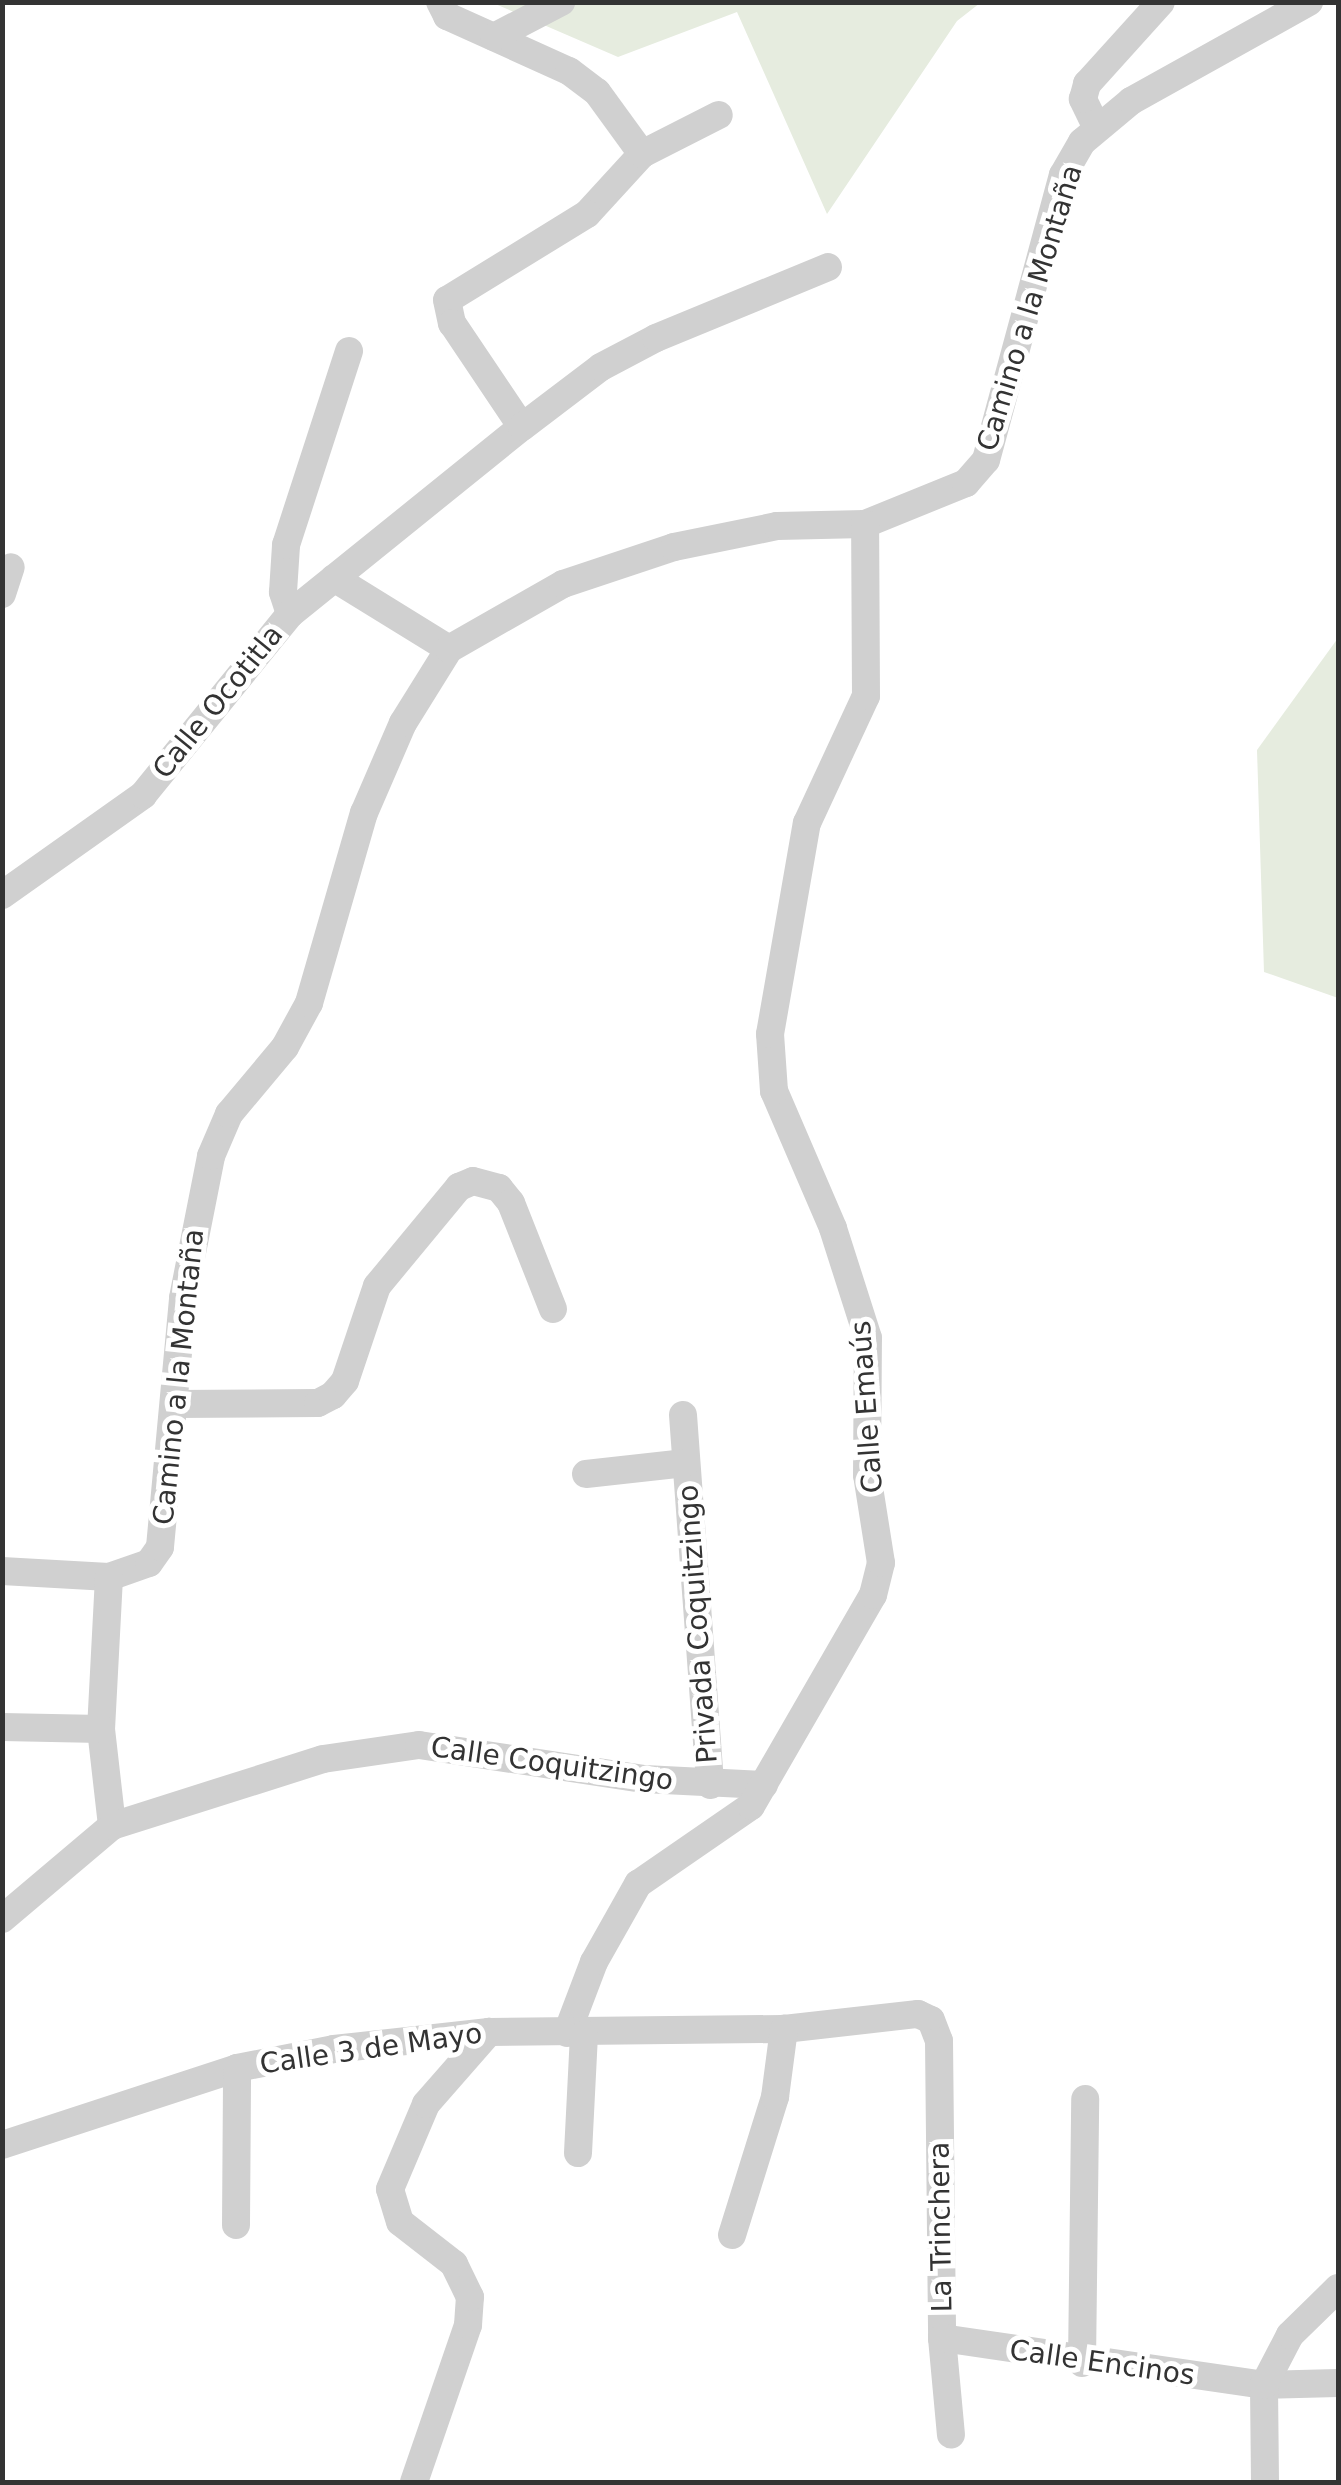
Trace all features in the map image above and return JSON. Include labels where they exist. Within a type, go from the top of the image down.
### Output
[{"type":"street","points":[[440,2],[447,16],[569,71],[597,92],[642,154]]},
{"type":"street","points":[[494,37],[560,2]]},
{"type":"street","points":[[1095,124],[1083,99],[1087,84],[1161,2]]},
{"type":"street","name":"Camino a la Montaña","points":[[2,1571],[110,1577],[148,1564],[160,1547],[183,1298],[211,1156],[230,1114],[285,1047],[309,1003],[364,814],[403,724],[449,649],[562,584],[674,548],[777,526],[865,524],[932,500],[966,482],[986,460],[1063,176],[1095,124],[1309,2]]},
{"type":"street","points":[[522,426],[452,322],[448,300],[492,267],[588,214],[642,154],[718,115]]},
{"type":"street","name":"Calle Ocotitla","points":[[2,896],[143,795],[290,614],[522,426],[601,368],[656,338],[828,267]]},
{"type":"street","points":[[290,614],[283,592],[286,546],[349,351]]},
{"type":"street","name":"Calle Emaús","points":[[578,2153],[576,2034],[594,1962],[638,1884],[731,1824],[764,1785],[873,1595],[881,1563],[867,1474],[868,1338],[833,1228],[774,1091],[770,1034],[808,823],[866,696],[865,524]]},
{"type":"street","points":[[2,594],[12,567]]},
{"type":"street","points":[[334,578],[449,649]]},
{"type":"street","points":[[175,1404],[318,1402],[333,1395],[345,1381],[378,1286],[459,1187],[474,1182],[498,1188],[510,1204],[553,1309]]},
{"type":"street","name":"Privada Coquitzingo","points":[[683,1415],[710,1784]]},
{"type":"street","name":"Privada Coquitzingo","points":[[586,1474],[686,1463]]},
{"type":"street","points":[[2,1919],[112,1826],[101,1730],[110,1577]]},
{"type":"street","points":[[2,1728],[101,1730]]},
{"type":"street","name":"Calle Coquitzingo","points":[[112,1826],[323,1758],[419,1746],[710,1784],[764,1785]]},
{"type":"street","name":"Calle 3 de Mayo","points":[[2,2145],[237,2068],[441,2035],[784,2028],[907,2013],[930,2020]]},
{"type":"street","name":"La Trinchera","points":[[930,2020],[939,2042],[942,2338],[952,2435]]},
{"type":"street","points":[[732,2235],[776,2097],[784,2028]]},
{"type":"street","points":[[414,2482],[468,2325],[470,2297],[454,2264],[400,2222],[390,2190],[426,2104],[490,2032]]},
{"type":"street","points":[[441,2035],[452,2072]]},
{"type":"street","points":[[236,2225],[237,2068]]},
{"type":"street","points":[[1082,2363],[1085,2099]]},
{"type":"street","points":[[1265,2482],[1264,2385],[1290,2335],[1338,2288]]},
{"type":"street","name":"Calle Encinos","points":[[942,2338],[1082,2363],[1264,2385],[1338,2383]]},
{"type":"shaded area","points":[[493,3],[980,3],[957,21],[827,214],[737,12],[618,57]]},
{"type":"shaded area","points":[[1338,638],[1338,998],[1264,972],[1257,750]]}]
